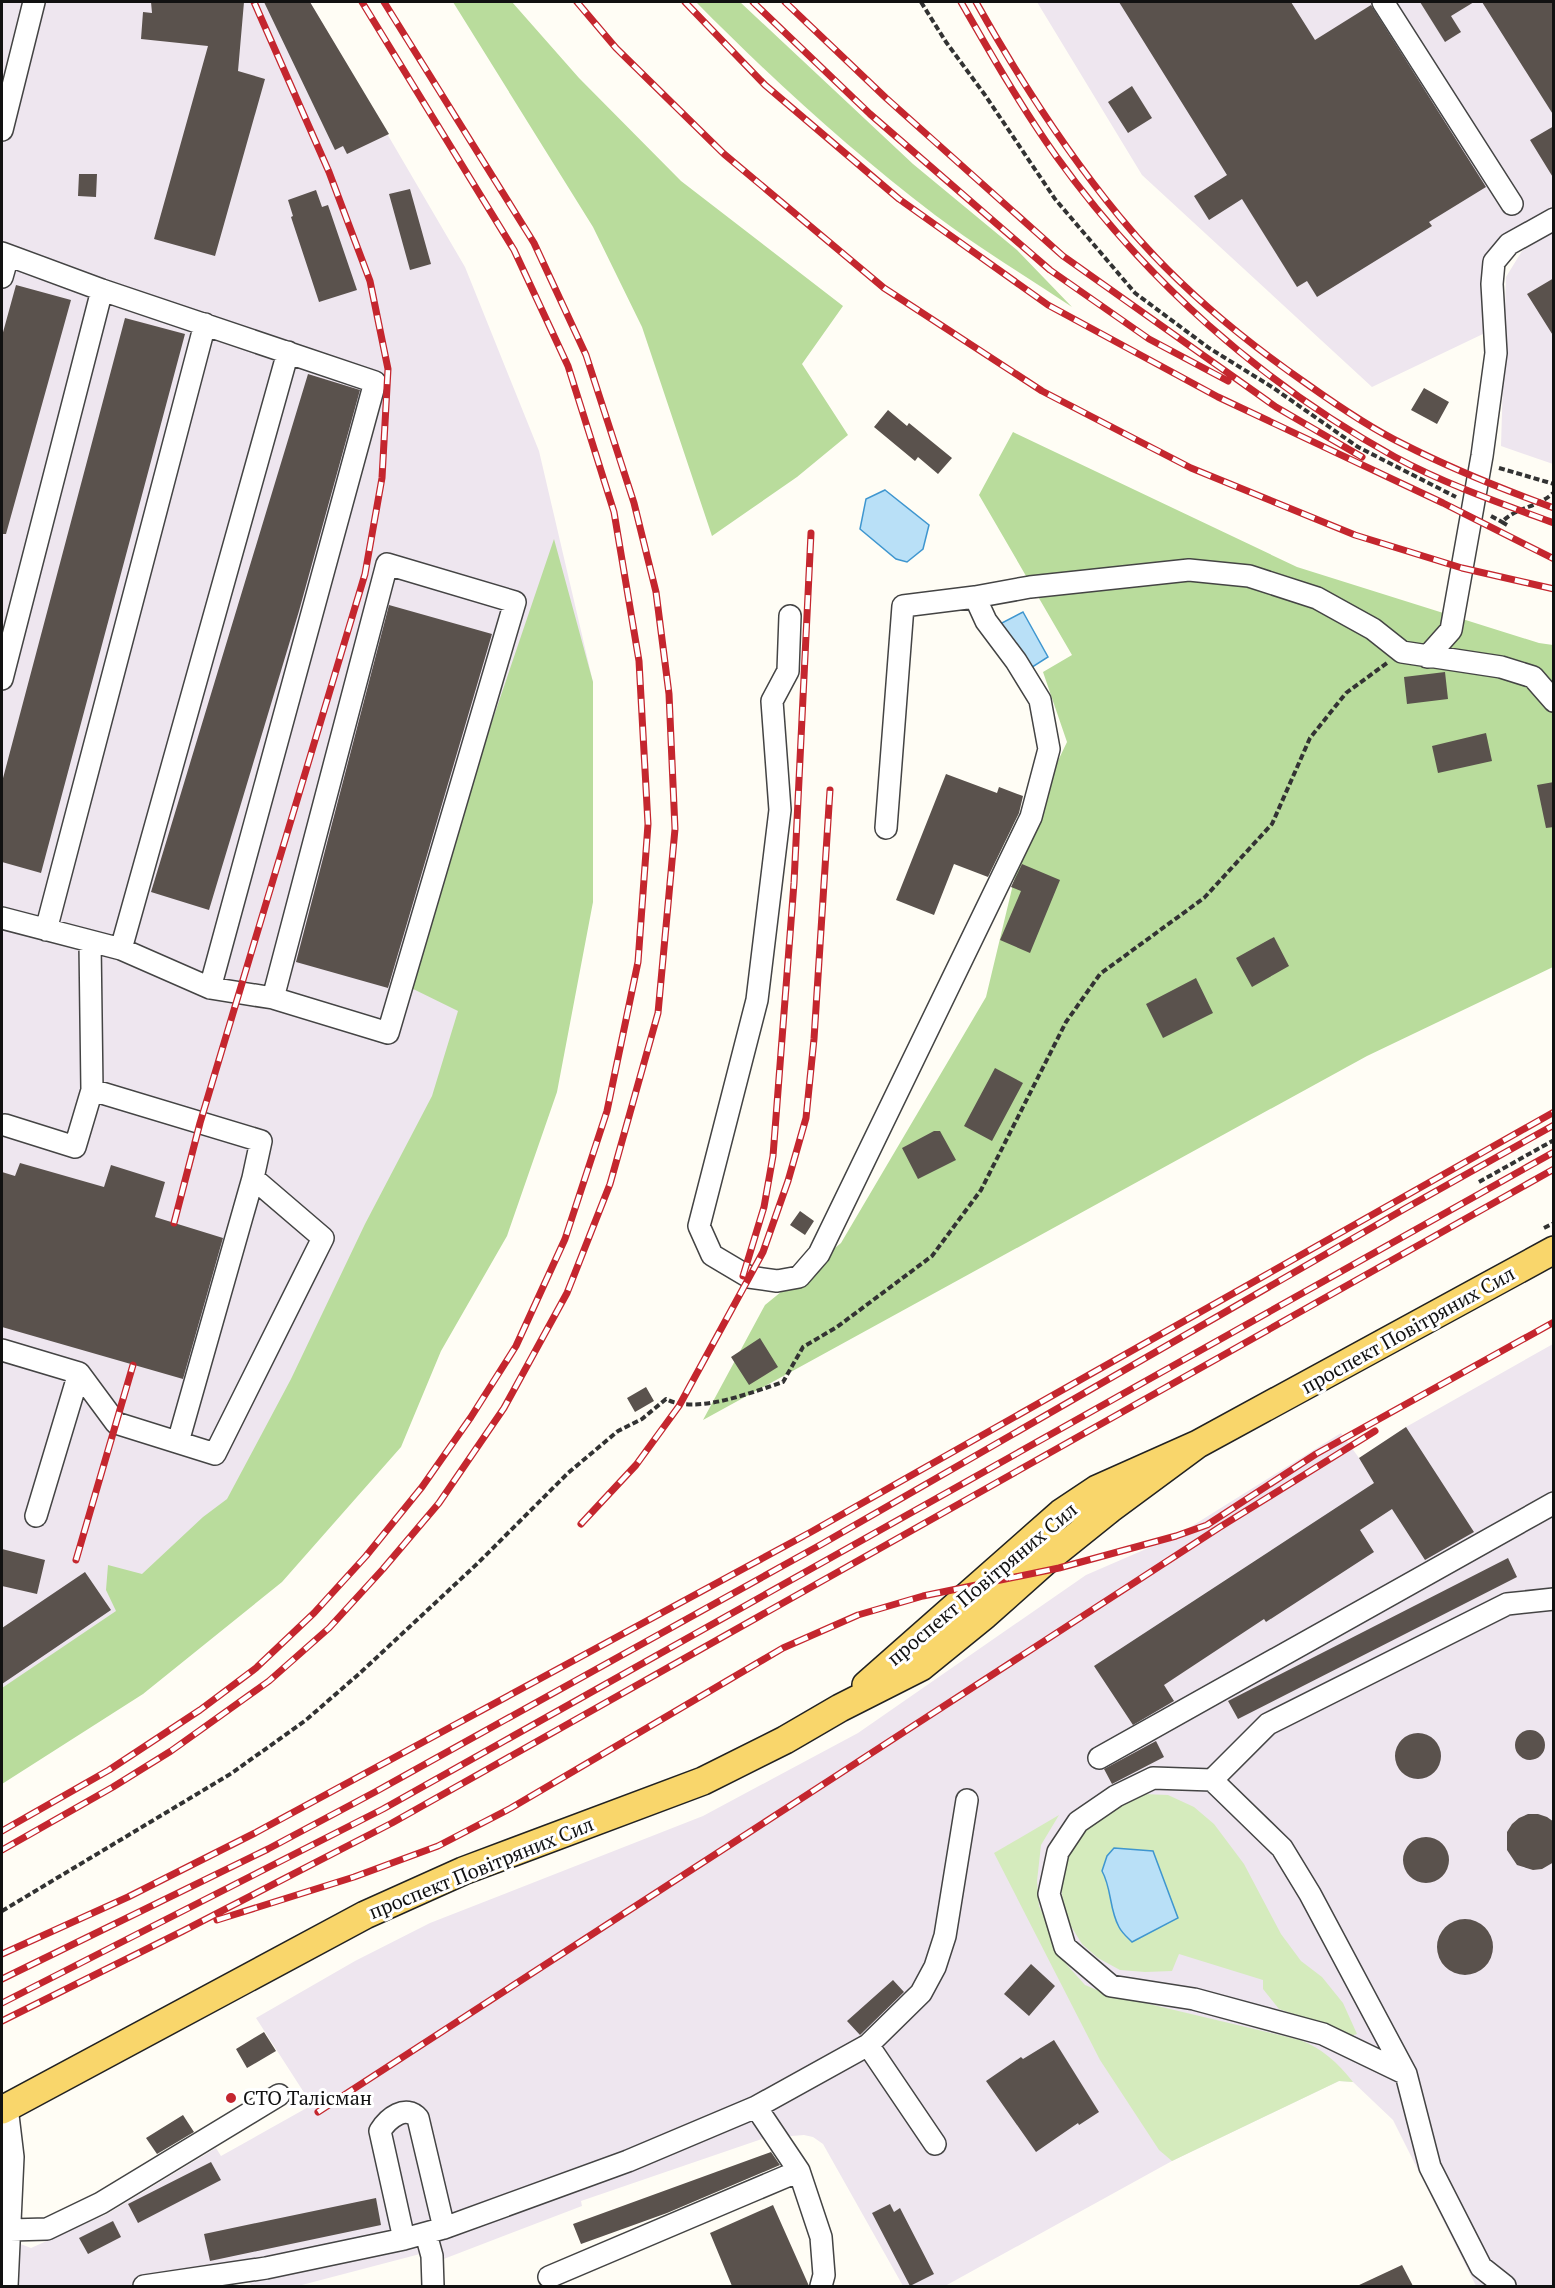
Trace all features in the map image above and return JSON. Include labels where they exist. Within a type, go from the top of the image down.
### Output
[{"type":"main road","name":"проспект Повітряних Сил","points":[[4,2108],[365,1915],[463,1871],[703,1780],[785,1740],[840,1708],[907,1646],[1061,1513],[1097,1489],[1198,1444],[1554,1250]]},
{"type":"lane","points":[[2,130],[34,2]]},
{"type":"lane","points":[[1383,2],[1512,204]]},
{"type":"lane","points":[[1427,657],[1451,630],[1483,449],[1496,353],[1492,284],[1494,262],[1509,243],[1554,219]]},
{"type":"lane","points":[[2,277],[5,254],[102,290],[375,382],[210,988]]},
{"type":"lane","points":[[2,679],[102,290]]},
{"type":"lane","points":[[46,930],[205,324]]},
{"type":"lane","points":[[121,949],[288,352]]},
{"type":"lane","points":[[2,918],[121,949],[210,988],[273,998],[388,1034],[515,602],[387,564],[273,998]]},
{"type":"lane","points":[[886,828],[903,606],[1030,587],[1189,570],[1249,576],[1317,598],[1374,629],[1402,652],[1501,667],[1533,677],[1554,701]]},
{"type":"lane","points":[[790,616],[788,670],[772,701],[780,810],[757,1000],[699,1226],[712,1255],[749,1276],[777,1281],[800,1277],[819,1254],[1031,817],[1049,749],[1040,700],[1016,661],[986,621],[975,597]]},
{"type":"lane","points":[[5,1125],[75,1147],[92,1090],[90,942]]},
{"type":"lane","points":[[92,1090],[261,1141],[253,1178],[178,1443]]},
{"type":"lane","points":[[2,1350],[79,1373],[116,1423],[215,1454],[322,1238],[253,1178]]},
{"type":"lane","points":[[36,1516],[79,1373]]},
{"type":"lane","points":[[1099,1758],[1554,1503]]},
{"type":"lane","points":[[1212,1780],[1268,1724],[1507,1604],[1554,1599]]},
{"type":"lane","points":[[1406,2074],[1323,2034],[1194,1999],[1111,1986],[1065,1947],[1049,1894],[1058,1852],[1078,1822],[1116,1796],[1153,1778],[1212,1780],[1282,1848],[1310,1894],[1406,2074],[1430,2167],[1481,2267],[1505,2286]]},
{"type":"lane","points":[[144,2286],[266,2268],[435,2231],[628,2161],[756,2107],[868,2045],[921,1993],[935,1967],[945,1936],[967,1800]]},
{"type":"lane","points":[[868,2045],[935,2144]]},
{"type":"lane","points":[[10,2230],[47,2229],[101,2203],[279,2095]]},
{"type":"lane","points":[[756,2107],[799,2171],[821,2237],[824,2275],[821,2286]]},
{"type":"lane","points":[[4,2108],[11,2130],[13,2157],[8,2286]]},
{"type":"lane","points":[[404,2239],[380,2131],[386,2122],[407,2110],[413,2112],[418,2118],[435,2231],[432,2256],[433,2286]]},
{"type":"lane","points":[[549,2277],[799,2171]]},
{"type":"path","points":[[921,2],[946,42],[985,95],[1055,199],[1135,293],[1209,348],[1272,387],[1358,447],[1473,505]]},
{"type":"path","points":[[1483,449],[1498,467],[1554,484]]},
{"type":"path","points":[[1508,525],[1502,522],[1510,513],[1549,497],[1554,492]]},
{"type":"path","points":[[2,1911],[231,1773],[306,1720],[470,1571],[568,1473],[618,1431],[642,1419],[666,1399],[675,1404],[726,1401],[783,1382],[802,1347],[837,1327],[932,1256],[981,1190],[1066,1022],[1100,974],[1204,898],[1272,824],[1310,738],[1346,693],[1402,652]]},
{"type":"path","points":[[1479,1182],[1554,1140]]},
{"type":"shaded area","points":[[2,2],[310,2],[465,267],[539,451],[593,682],[593,902],[318,1477],[2,1729]]},
{"type":"shaded area","points":[[1037,2],[1553,2],[1553,213],[1504,240],[1485,333],[1372,387],[1142,175]]},
{"type":"shaded area","points":[[1553,232],[1553,464],[1501,446],[1506,277],[1522,251]]},
{"type":"shaded area","points":[[1553,1344],[1553,2286],[1476,2286],[1393,2120],[1353,2082],[1339,2081],[1172,2161],[945,2286],[903,2286],[823,2144],[813,2137],[804,2135],[765,2138],[581,2201],[582,2206],[441,2260],[420,2254],[298,2286],[252,2286],[248,2281],[217,2286],[2,2286],[2,2237],[31,2248],[107,2214],[216,2148],[221,2156],[312,2105],[256,2018],[355,1961],[430,1923],[703,1816],[858,1733],[1086,1575],[1176,1536],[1341,1433],[1359,1458],[1406,1427]]},
{"type":"green space","points":[[453,2],[512,2],[579,78],[681,181],[843,306],[802,364],[848,435],[797,477],[712,536],[642,327],[593,227]]},
{"type":"green space","points":[[696,2],[740,2],[913,164],[1017,250],[1072,307],[935,215],[872,165],[812,113]]},
{"type":"green space","points":[[1013,432],[1297,567],[1539,643],[1553,645],[1553,967],[1367,1056],[703,1420],[765,1305],[841,1243],[986,997],[1027,826],[1067,742],[1043,672],[1072,655],[979,495]]},
{"type":"green space","points":[[554,539],[593,682],[593,902],[557,1092],[507,1236],[441,1351],[401,1447],[282,1582],[143,1694],[2,1784],[2,1688],[116,1611],[106,1590],[108,1565],[142,1574],[203,1517],[227,1499],[291,1379],[365,1224],[432,1096],[458,1011],[403,984]]},
{"type":"green space","points":[[1143,1794],[1168,1795],[1194,1807],[1214,1824],[1244,1864],[1281,1934],[1301,1961],[1322,1977],[1343,2003],[1357,2034],[1347,2037],[1314,2021],[1279,2009],[1263,1989],[1263,1980],[1179,1954],[1172,1971],[1120,1970],[1098,1958],[1082,1944],[1069,1923],[1060,1879],[1072,1846],[1085,1826],[1116,1802]]},
{"type":"green space","points":[[1059,1815],[1041,1845],[1037,1881],[1039,1906],[1067,1965],[1085,1985],[1107,1994],[1300,2040],[1329,2057],[1353,2082],[1339,2081],[1172,2161],[1159,2150],[1100,2060],[994,1853]]},
{"type":"water","points":[[885,490],[929,525],[923,549],[907,562],[896,559],[860,529],[866,499]]},
{"type":"water","points":[[1023,612],[1048,657],[1023,673],[996,626]]},
{"type":"water","points":[[1114,1848],[1153,1851],[1178,1918],[1132,1942],[1116,1920],[1102,1871],[1107,1856]]},
{"type":"building","points":[[151,2],[244,2],[238,71],[265,79],[215,256],[154,239],[208,46],[141,39],[143,12],[152,13]]},
{"type":"building","points":[[264,2],[310,2],[389,134],[347,154],[343,146],[335,150]]},
{"type":"building","points":[[1119,2],[1291,2],[1315,40],[1371,5],[1486,187],[1429,222],[1432,226],[1317,297],[1307,281],[1297,287],[1242,199],[1209,220],[1194,196],[1227,175]]},
{"type":"building","points":[[1420,2],[1474,2],[1451,16],[1461,32],[1445,42]]},
{"type":"building","points":[[1482,2],[1554,2],[1554,116]]},
{"type":"building","points":[[1132,86],[1152,118],[1128,133],[1108,102]]},
{"type":"building","points":[[1554,126],[1554,179],[1530,140]]},
{"type":"building","points":[[79,174],[97,174],[96,197],[78,196]]},
{"type":"building","points":[[410,189],[431,264],[410,270],[389,194]]},
{"type":"building","points":[[316,190],[322,207],[328,205],[357,290],[319,302],[291,217],[293,216],[288,200]]},
{"type":"building","points":[[1554,278],[1554,337],[1527,294]]},
{"type":"building","points":[[16,285],[71,300],[6,534],[2,534],[2,336]]},
{"type":"building","points":[[125,318],[185,334],[41,873],[2,862],[2,782]]},
{"type":"building","points":[[308,374],[360,390],[299,611],[209,910],[151,892]]},
{"type":"building","points":[[1424,388],[1449,402],[1437,424],[1411,410]]},
{"type":"building","points":[[888,410],[907,426],[909,423],[952,458],[938,474],[918,457],[915,461],[874,427]]},
{"type":"building","points":[[389,605],[492,634],[388,988],[296,962]]},
{"type":"building","points":[[1445,672],[1448,699],[1407,704],[1404,677]]},
{"type":"building","points":[[1486,733],[1492,761],[1438,773],[1432,746]]},
{"type":"building","points":[[946,774],[997,793],[999,787],[1023,796],[1019,813],[988,877],[954,864],[934,915],[896,900]]},
{"type":"building","points":[[1554,782],[1554,827],[1546,828],[1537,785]]},
{"type":"building","points":[[1022,864],[1060,880],[1030,953],[1000,940],[1021,891],[1011,887]]},
{"type":"building","points":[[1274,937],[1289,966],[1252,987],[1236,958]]},
{"type":"building","points":[[1196,978],[1213,1013],[1163,1038],[1146,1004]]},
{"type":"building","points":[[995,1068],[1023,1083],[992,1141],[964,1126]]},
{"type":"building","points":[[934,1131],[940,1131],[956,1160],[918,1179],[902,1148]]},
{"type":"building","points":[[20,1163],[104,1187],[111,1165],[165,1182],[155,1217],[223,1238],[183,1379],[2,1327],[2,1172],[15,1176]]},
{"type":"building","points":[[800,1211],[814,1221],[805,1235],[790,1225]]},
{"type":"building","points":[[760,1338],[778,1367],[749,1385],[731,1357]]},
{"type":"building","points":[[646,1387],[654,1401],[635,1412],[627,1398]]},
{"type":"building","points":[[1406,1427],[1474,1532],[1425,1560],[1392,1509],[1360,1530],[1374,1552],[1266,1622],[1264,1619],[1164,1685],[1174,1701],[1133,1725],[1094,1666],[1374,1483],[1359,1458]]},
{"type":"building","points":[[2,1549],[45,1560],[37,1594],[2,1586]]},
{"type":"building","points":[[1508,1558],[1517,1577],[1238,1719],[1228,1701]]},
{"type":"building","points":[[85,1572],[111,1610],[2,1684],[2,1628]]},
{"type":"building","points":[[1530,1730],[1541,1734],[1545,1745],[1541,1756],[1530,1760],[1519,1756],[1515,1745],[1519,1734]]},
{"type":"building","points":[[1418,1733],[1434,1740],[1441,1756],[1434,1772],[1418,1779],[1402,1772],[1395,1756],[1402,1740]]},
{"type":"building","points":[[1156,1741],[1164,1757],[1112,1784],[1104,1769]]},
{"type":"building","points":[[1528,1814],[1538,1814],[1554,1822],[1554,1862],[1542,1869],[1533,1870],[1517,1865],[1507,1850],[1507,1832],[1519,1818]]},
{"type":"building","points":[[1426,1837],[1442,1844],[1449,1860],[1442,1876],[1426,1883],[1410,1876],[1403,1860],[1410,1844]]},
{"type":"building","points":[[1465,1919],[1476,1921],[1485,1927],[1491,1936],[1493,1947],[1491,1958],[1485,1967],[1476,1973],[1465,1975],[1454,1973],[1445,1967],[1439,1958],[1437,1947],[1439,1936],[1445,1927],[1454,1921]]},
{"type":"building","points":[[1031,1964],[1055,1986],[1029,2016],[1004,1994]]},
{"type":"building","points":[[893,1980],[904,1992],[860,2035],[847,2021]]},
{"type":"building","points":[[264,2032],[276,2051],[247,2068],[236,2049]]},
{"type":"building","points":[[1054,2040],[1099,2112],[1079,2125],[1078,2123],[1036,2152],[986,2081],[1021,2057],[1023,2059]]},
{"type":"building","points":[[183,2115],[194,2132],[157,2154],[146,2138]]},
{"type":"building","points":[[771,2152],[780,2165],[667,2213],[581,2244],[573,2224]]},
{"type":"building","points":[[211,2162],[221,2180],[138,2223],[128,2204]]},
{"type":"building","points":[[376,2198],[381,2225],[210,2261],[204,2234]]},
{"type":"building","points":[[890,2204],[894,2212],[900,2208],[934,2274],[910,2286],[872,2213]]},
{"type":"building","points":[[773,2205],[809,2286],[732,2286],[710,2233]]},
{"type":"building","points":[[113,2221],[121,2237],[88,2254],[79,2238]]},
{"type":"building","points":[[1402,2265],[1413,2286],[1357,2286]]},
{"type":"railway","points":[[174,1223],[200,1123],[365,574],[382,478],[388,369],[370,281],[329,172],[254,2]]},
{"type":"railway","points":[[2,1831],[109,1770],[200,1710],[256,1668],[314,1613],[366,1556],[422,1487],[471,1417],[516,1346],[565,1239],[607,1111],[638,962],[648,824],[639,661],[614,512],[568,366],[514,250],[362,2]]},
{"type":"railway","points":[[2,1850],[171,1751],[269,1681],[329,1628],[439,1503],[504,1408],[567,1293],[610,1184],[658,1013],[675,829],[669,694],[656,592],[634,503],[586,355],[534,243],[384,2]]},
{"type":"railway","points":[[577,2],[616,48],[724,154],[884,288],[1042,391],[1191,468],[1355,535],[1462,568],[1554,589]]},
{"type":"railway","points":[[685,2],[765,85],[899,199],[1048,305],[1218,397],[1443,503],[1554,559]]},
{"type":"railway","points":[[753,2],[870,114],[1050,270],[1149,339],[1228,381]]},
{"type":"railway","points":[[785,2],[886,98],[1063,256],[1276,407],[1362,457]]},
{"type":"railway","points":[[961,2],[1031,119],[1091,202],[1167,286],[1209,325],[1252,362],[1298,396],[1395,457],[1453,484],[1554,523]]},
{"type":"railway","points":[[976,2],[1008,58],[1079,165],[1140,240],[1207,307],[1282,366],[1378,431],[1459,470],[1554,508]]},
{"type":"railway","points":[[743,1276],[764,1207],[773,1156],[794,883],[811,533]]},
{"type":"railway","points":[[581,1524],[636,1465],[679,1406],[763,1252],[788,1181],[806,1118],[814,1039],[830,790]]},
{"type":"railway","points":[[2,1954],[128,1897],[255,1833],[811,1532],[1554,1112]]},
{"type":"railway","points":[[2,1979],[268,1849],[375,1792],[822,1544],[1554,1125]]},
{"type":"railway","points":[[2,2003],[383,1809],[1554,1152]]},
{"type":"railway","points":[[2,2021],[392,1823],[1554,1169]]},
{"type":"railway","points":[[217,1920],[354,1877],[438,1846],[511,1808],[783,1648],[858,1615],[923,1596],[1059,1568],[1176,1536],[1207,1525],[1316,1454],[1554,1322]]},
{"type":"railway","points":[[76,1560],[133,1365]]},
{"type":"railway","points":[[318,2112],[1220,1527],[1375,1431]]},
{"type":"place","name":"СТО Талісман","points":[[231,2098]]}]
